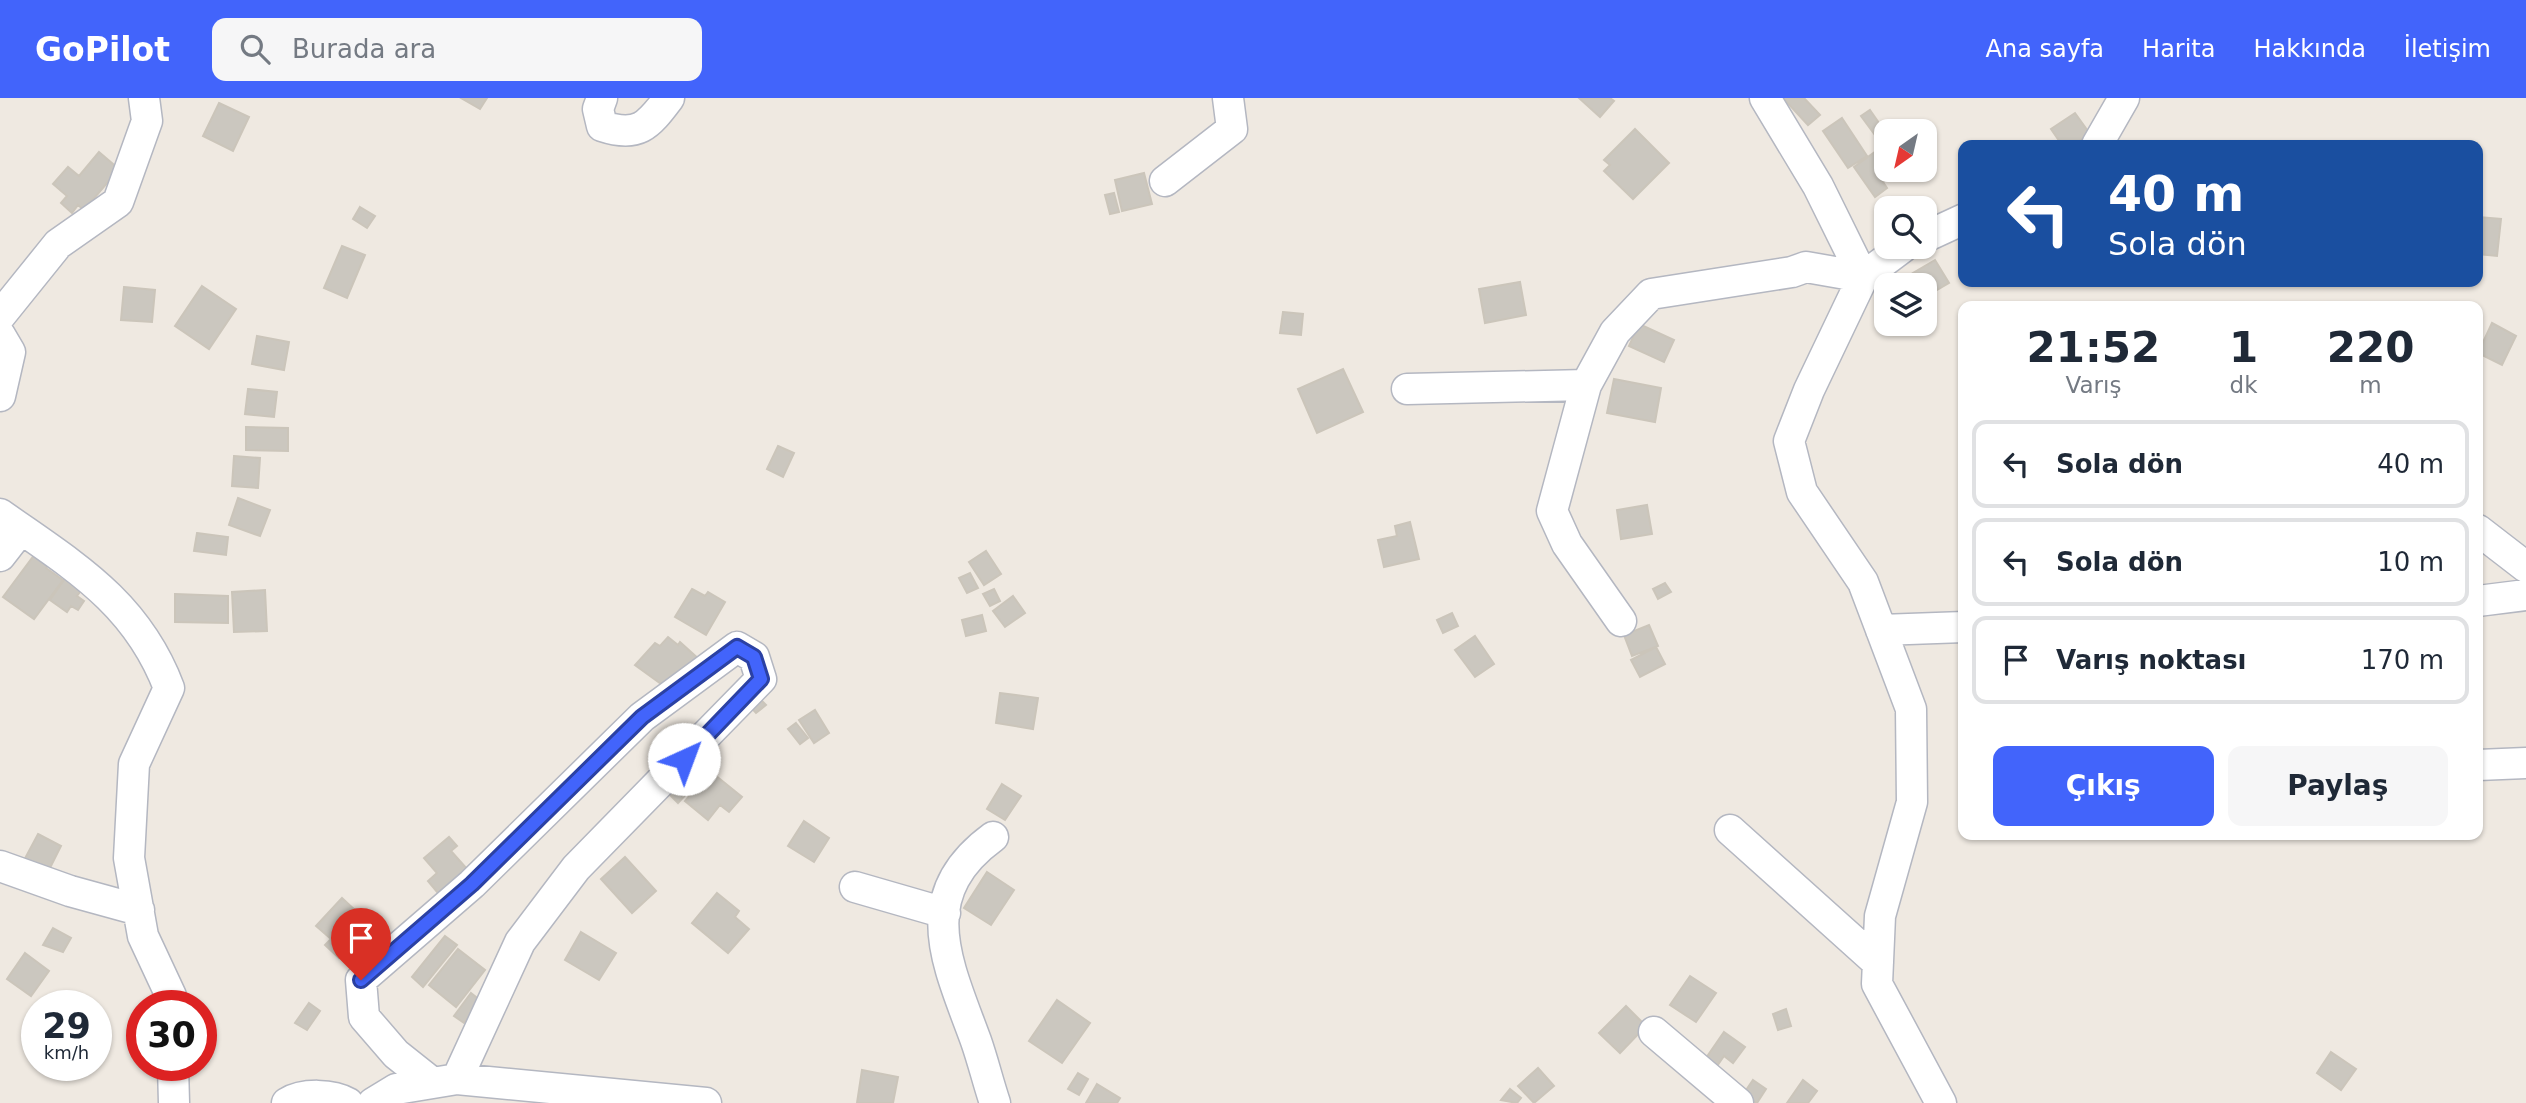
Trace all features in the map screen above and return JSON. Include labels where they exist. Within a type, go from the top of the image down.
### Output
[{"type":"street","points":[[0,316],[58,244],[118,202],[147,121],[144,98]]},
{"type":"street","points":[[601,98],[598,109],[602,126],[622,132],[651,122],[669,98]]},
{"type":"street","points":[[1165,181],[1231,129],[1228,98]]},
{"type":"street","points":[[1765,98],[1818,186],[1863,277]]},
{"type":"street","points":[[2100,140],[2124,98]]},
{"type":"street","points":[[1937,231],[1958,222]]},
{"type":"street","points":[[1887,259],[1863,277],[1809,390],[1789,441],[1802,492],[1863,582],[1911,709],[1912,802],[1880,916],[1877,984],[1941,1103]]},
{"type":"street","points":[[1620,621],[1567,544],[1552,511],[1586,385],[1615,332],[1651,294],[1792,272],[1806,267],[1863,277]]},
{"type":"street","points":[[0,335],[10,352],[0,396]]},
{"type":"street","points":[[1407,389],[1586,385]]},
{"type":"street","points":[[0,556],[10,521],[78,570],[129,615],[158,658],[169,688],[142,744],[131,783],[129,858],[143,936],[168,990]]},
{"type":"street","points":[[2483,534],[2526,568]]},
{"type":"street","points":[[2483,600],[2526,596]]},
{"type":"street","points":[[1881,630],[1958,627]]},
{"type":"street","points":[[737,647],[754,657],[761,679],[576,869],[520,942],[444,1080],[396,1054],[364,1017],[361,980],[472,884],[642,717],[737,647]]},
{"type":"street","points":[[2483,765],[2526,763]]},
{"type":"street","points":[[1730,830],[1878,964]]},
{"type":"street","points":[[993,837],[974,851],[949,887],[941,931],[952,979],[977,1043],[995,1103]]},
{"type":"street","points":[[0,866],[70,891],[139,910]]},
{"type":"street","points":[[855,887],[944,913]]},
{"type":"street","points":[[1654,1032],[1738,1103]]},
{"type":"street","points":[[373,1103],[396,1089],[444,1080],[706,1103]]},
{"type":"street","points":[[173,1081],[174,1103]]},
{"type":"street","points":[[287,1103],[293,1099],[337,1096],[348,1103]]},
{"type":"building","points":[[461,98],[487,98],[480,109]]},
{"type":"building","points":[[1579,98],[1610,98],[1614,101],[1600,117]]},
{"type":"building","points":[[1783,98],[1804,98],[1820,115],[1808,125]]},
{"type":"building","points":[[219,103],[249,117],[233,151],[203,136]]},
{"type":"building","points":[[1870,110],[1876,119],[1874,119],[1874,134],[1861,116]]},
{"type":"building","points":[[2075,113],[2090,134],[2081,140],[2059,140],[2051,129]]},
{"type":"building","points":[[1842,118],[1867,156],[1848,168],[1823,131]]},
{"type":"building","points":[[1635,129],[1669,163],[1633,199],[1604,171],[1610,165],[1604,160]]},
{"type":"building","points":[[99,152],[119,169],[84,210],[78,205],[72,213],[61,203],[67,196],[53,184],[68,167],[79,176]]},
{"type":"building","points":[[1874,153],[1874,182],[1883,182],[1887,188],[1874,196],[1854,167]]},
{"type":"building","points":[[1144,173],[1152,204],[1122,211],[1115,180]]},
{"type":"building","points":[[1114,193],[1119,212],[1110,214],[1105,195]]},
{"type":"building","points":[[360,207],[375,216],[367,228],[353,219]]},
{"type":"building","points":[[2483,217],[2501,219],[2497,256],[2483,255]]},
{"type":"building","points":[[342,246],[365,255],[347,298],[324,288]]},
{"type":"building","points":[[1935,260],[1949,283],[1937,290],[1937,273],[1913,273]]},
{"type":"building","points":[[1520,282],[1526,315],[1485,323],[1479,289]]},
{"type":"building","points":[[202,286],[236,309],[209,349],[175,326]]},
{"type":"building","points":[[124,287],[155,290],[152,322],[121,320]]},
{"type":"building","points":[[1283,312],[1303,314],[1301,335],[1280,333]]},
{"type":"building","points":[[2492,323],[2516,336],[2502,365],[2483,356],[2483,342]]},
{"type":"building","points":[[1639,324],[1674,340],[1664,362],[1629,346]]},
{"type":"building","points":[[257,336],[289,342],[284,370],[252,364]]},
{"type":"building","points":[[1343,369],[1363,412],[1317,433],[1298,389]]},
{"type":"building","points":[[1614,379],[1661,388],[1655,422],[1607,413]]},
{"type":"building","points":[[248,389],[277,392],[274,417],[245,414]]},
{"type":"building","points":[[246,427],[288,428],[288,451],[246,450]]},
{"type":"building","points":[[778,446],[794,453],[783,477],[767,469]]},
{"type":"building","points":[[234,456],[260,458],[258,488],[232,486]]},
{"type":"building","points":[[238,498],[270,510],[260,536],[229,525]]},
{"type":"building","points":[[1647,505],[1652,534],[1621,539],[1617,510]]},
{"type":"building","points":[[1410,522],[1419,559],[1384,567],[1378,540],[1397,536],[1395,526]]},
{"type":"building","points":[[197,533],[228,537],[226,555],[194,551]]},
{"type":"building","points":[[38,550],[52,560],[46,568],[63,580],[34,619],[3,597]]},
{"type":"building","points":[[986,551],[1001,574],[984,585],[969,562]]},
{"type":"building","points":[[970,573],[978,588],[967,593],[959,578]]},
{"type":"building","points":[[66,577],[82,589],[77,596],[84,601],[78,610],[71,606],[67,612],[50,600]]},
{"type":"building","points":[[1665,583],[1671,592],[1658,599],[1653,589]]},
{"type":"building","points":[[692,589],[705,596],[708,592],[725,602],[706,635],[675,617]]},
{"type":"building","points":[[994,589],[1000,601],[990,606],[983,594]]},
{"type":"building","points":[[265,590],[267,631],[234,632],[232,592]]},
{"type":"building","points":[[175,594],[228,596],[228,623],[175,622]]},
{"type":"building","points":[[1013,596],[1025,613],[1005,627],[993,611]]},
{"type":"building","points":[[1452,613],[1458,626],[1443,633],[1437,620]]},
{"type":"building","points":[[982,615],[986,631],[966,636],[962,620]]},
{"type":"building","points":[[1649,625],[1658,646],[1632,656],[1624,635]]},
{"type":"building","points":[[1475,636],[1494,664],[1475,677],[1455,650]]},
{"type":"building","points":[[668,637],[678,645],[680,642],[701,661],[668,689],[635,665],[655,643],[660,646]]},
{"type":"building","points":[[1656,647],[1665,664],[1640,677],[1631,660]]},
{"type":"building","points":[[1000,693],[1038,698],[1033,729],[996,723]]},
{"type":"building","points":[[755,694],[766,705],[756,713],[746,702]]},
{"type":"building","points":[[815,710],[829,733],[814,743],[799,720]]},
{"type":"building","points":[[796,723],[808,738],[800,744],[788,729]]},
{"type":"building","points":[[710,771],[742,797],[729,812],[720,805],[708,820],[685,801]]},
{"type":"building","points":[[677,777],[690,790],[678,803],[665,790]]},
{"type":"building","points":[[1002,784],[1021,796],[1005,820],[987,809]]},
{"type":"building","points":[[804,821],[829,838],[814,862],[788,846]]},
{"type":"building","points":[[38,834],[61,846],[46,876],[22,864]]},
{"type":"building","points":[[449,837],[457,846],[451,851],[467,869],[438,893],[428,881],[437,873],[424,858]]},
{"type":"building","points":[[625,857],[656,891],[632,913],[601,879]]},
{"type":"building","points":[[987,872],[1014,890],[991,925],[964,908]]},
{"type":"building","points":[[717,893],[739,911],[735,917],[749,929],[728,953],[692,923]]},
{"type":"building","points":[[342,898],[371,925],[339,958],[325,945],[331,939],[316,926]]},
{"type":"building","points":[[53,928],[71,938],[63,952],[43,945]]},
{"type":"building","points":[[581,932],[616,953],[599,980],[565,960]]},
{"type":"building","points":[[445,936],[457,945],[423,987],[412,977]]},
{"type":"building","points":[[458,949],[485,970],[456,1007],[429,985]]},
{"type":"building","points":[[25,953],[49,971],[35,990],[23,990],[7,979]]},
{"type":"building","points":[[1690,976],[1716,993],[1696,1022],[1670,1005]]},
{"type":"building","points":[[471,993],[481,1001],[464,1023],[454,1016]]},
{"type":"building","points":[[1057,1000],[1090,1023],[1062,1063],[1029,1041]]},
{"type":"building","points":[[309,1003],[320,1011],[307,1030],[295,1023]]},
{"type":"building","points":[[1626,1006],[1646,1026],[1620,1053],[1599,1033]]},
{"type":"building","points":[[1786,1009],[1791,1026],[1778,1030],[1773,1014]]},
{"type":"building","points":[[1724,1032],[1745,1047],[1733,1063],[1724,1056],[1717,1066],[1706,1058]]},
{"type":"building","points":[[2331,1052],[2356,1069],[2341,1090],[2317,1073]]},
{"type":"building","points":[[1538,1068],[1554,1086],[1534,1103],[1518,1086]]},
{"type":"building","points":[[862,1070],[898,1077],[893,1103],[857,1103]]},
{"type":"building","points":[[1078,1073],[1088,1079],[1079,1095],[1068,1089]]},
{"type":"building","points":[[1753,1080],[1766,1089],[1757,1103],[1742,1096]]},
{"type":"building","points":[[1803,1080],[1817,1091],[1808,1103],[1787,1103]]},
{"type":"building","points":[[1097,1084],[1120,1098],[1117,1103],[1086,1103]]},
{"type":"building","points":[[1510,1089],[1521,1098],[1517,1103],[1501,1100]]},
{"type":"route","points":[[361,980],[472,884],[642,717],[737,647],[754,657],[761,679],[684,759]]}]
